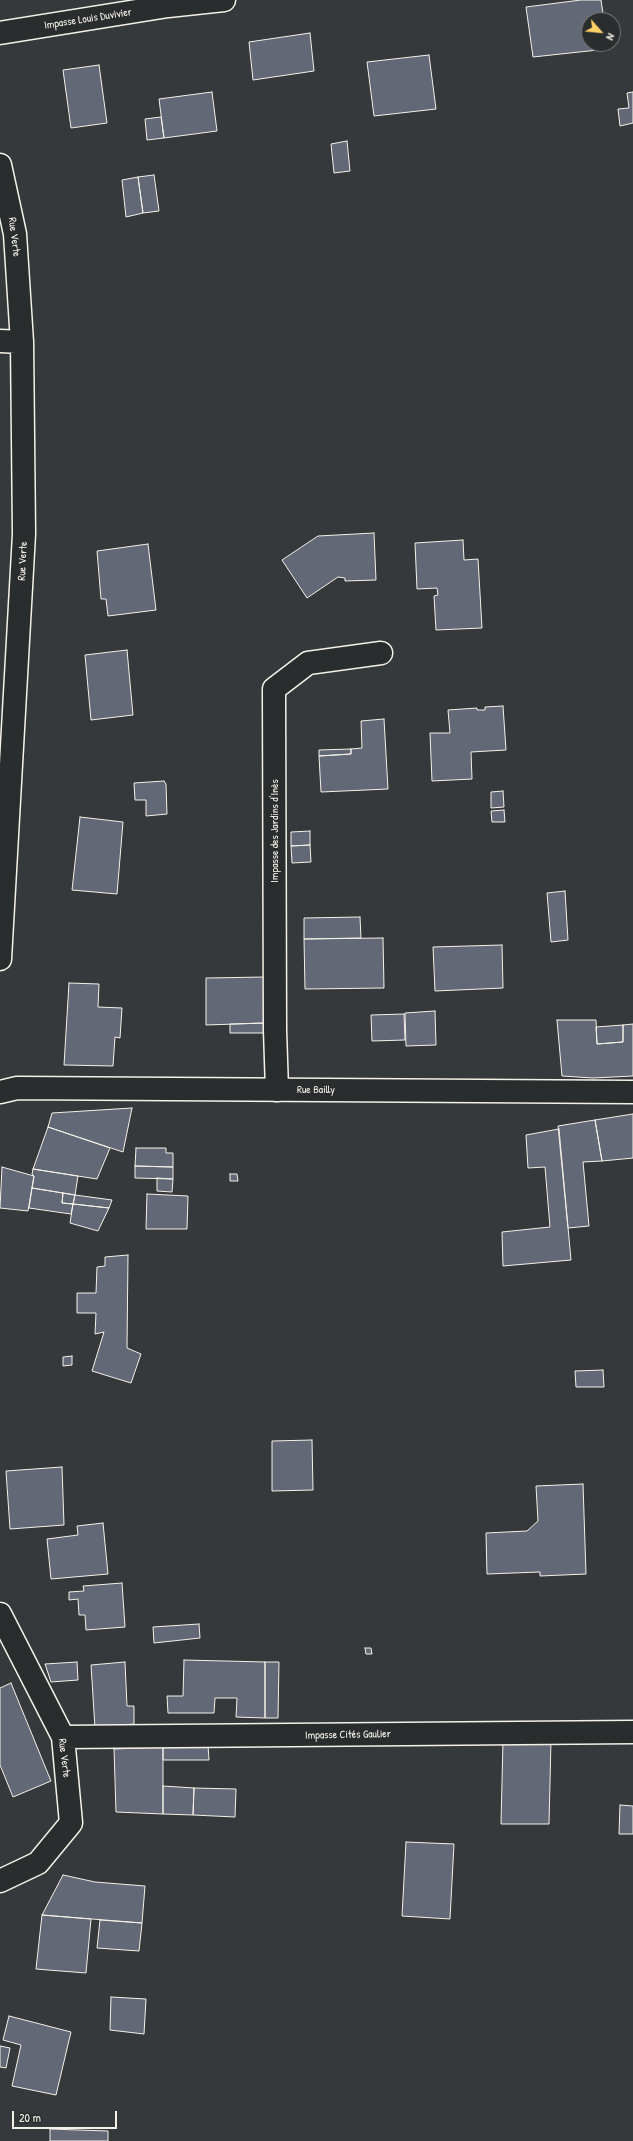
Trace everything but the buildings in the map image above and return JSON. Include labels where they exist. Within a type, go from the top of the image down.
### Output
[{"type":"street","name":"Impasse Louis Duvivier","points":[[0,33],[168,6],[224,0]]},
{"type":"street","name":"Rue Verte","points":[[0,165],[15,234],[22,342],[24,534],[0,959]]},
{"type":"street","points":[[0,341],[22,342]]},
{"type":"street","name":"Impasse des Jardins d'Inès","points":[[277,1090],[275,1030],[274,689],[308,663],[381,653]]},
{"type":"street","name":"Rue Bailly","points":[[0,1092],[16,1088],[633,1092]]},
{"type":"street","name":"Rue Verte","points":[[0,1614],[63,1737],[72,1823],[38,1863],[0,1881]]},
{"type":"street","name":"Impasse Cités Gaulier","points":[[63,1737],[633,1732]]}]
